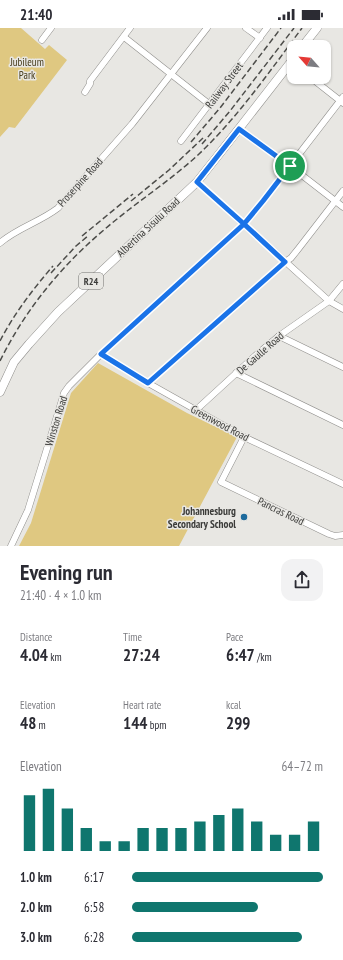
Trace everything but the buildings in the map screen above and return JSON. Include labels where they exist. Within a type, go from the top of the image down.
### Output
[{"type":"main road","points":[[308,40],[317,28]]},
{"type":"main road","name":"Albertina Sisulu Road","points":[[0,392],[18,357],[48,322],[197,182],[287,69]]},
{"type":"street","points":[[42,40],[51,28]]},
{"type":"street","points":[[85,92],[90,84],[90,81],[130,28]]},
{"type":"street","name":"Proserpine Road","points":[[0,243],[58,208],[132,124],[207,28]]},
{"type":"street","points":[[246,28],[260,38]]},
{"type":"street","name":"Railway Street","points":[[181,141],[267,28]]},
{"type":"street","points":[[124,37],[209,104]]},
{"type":"street","points":[[320,84],[342,100]]},
{"type":"street","name":"Winston Road","points":[[12,546],[28,510],[64,393],[69,386],[101,354],[244,224],[342,100]]},
{"type":"street","points":[[239,129],[343,207]]},
{"type":"street","points":[[197,182],[329,301],[343,309]]},
{"type":"street","points":[[148,383],[295,254],[343,191]]},
{"type":"street","name":"De Gaulle Road","points":[[196,410],[279,336],[329,301],[343,284]]},
{"type":"street","points":[[279,336],[343,367]]},
{"type":"street","name":"Greenwood Road","points":[[101,354],[148,383],[244,437],[343,484]]},
{"type":"street","points":[[236,374],[343,425]]},
{"type":"street","name":"Pancras Road","points":[[244,437],[221,482],[329,534],[335,536],[343,535]]},
{"type":"green space","name":"Jubileum Park","points":[[0,28],[21,28],[45,49],[49,45],[67,60],[15,128],[9,127],[0,137]]},
{"type":"green space","points":[[98,363],[187,413],[237,437],[179,546],[19,546],[31,523],[71,393]]},
{"type":"railway","points":[[191,142],[220,108],[281,28]]},
{"type":"railway","points":[[202,144],[230,111],[294,28]]},
{"type":"railway","points":[[0,361],[21,324],[45,290],[59,274],[105,229],[176,173],[213,140],[253,93],[302,28]]},
{"type":"railway","points":[[131,201],[169,170],[203,138]]},
{"type":"railway","points":[[82,236],[133,194]]},
{"type":"railway","points":[[51,273],[76,246],[89,235]]},
{"type":"railway","points":[[0,341],[24,302],[53,266]]},
{"type":"place","name":"Johannesburg Secondary School","points":[[244,517]]},
{"type":"route","points":[[290,166],[239,129],[197,182],[244,224],[101,354],[148,383],[285,262],[244,224],[290,166]]}]
